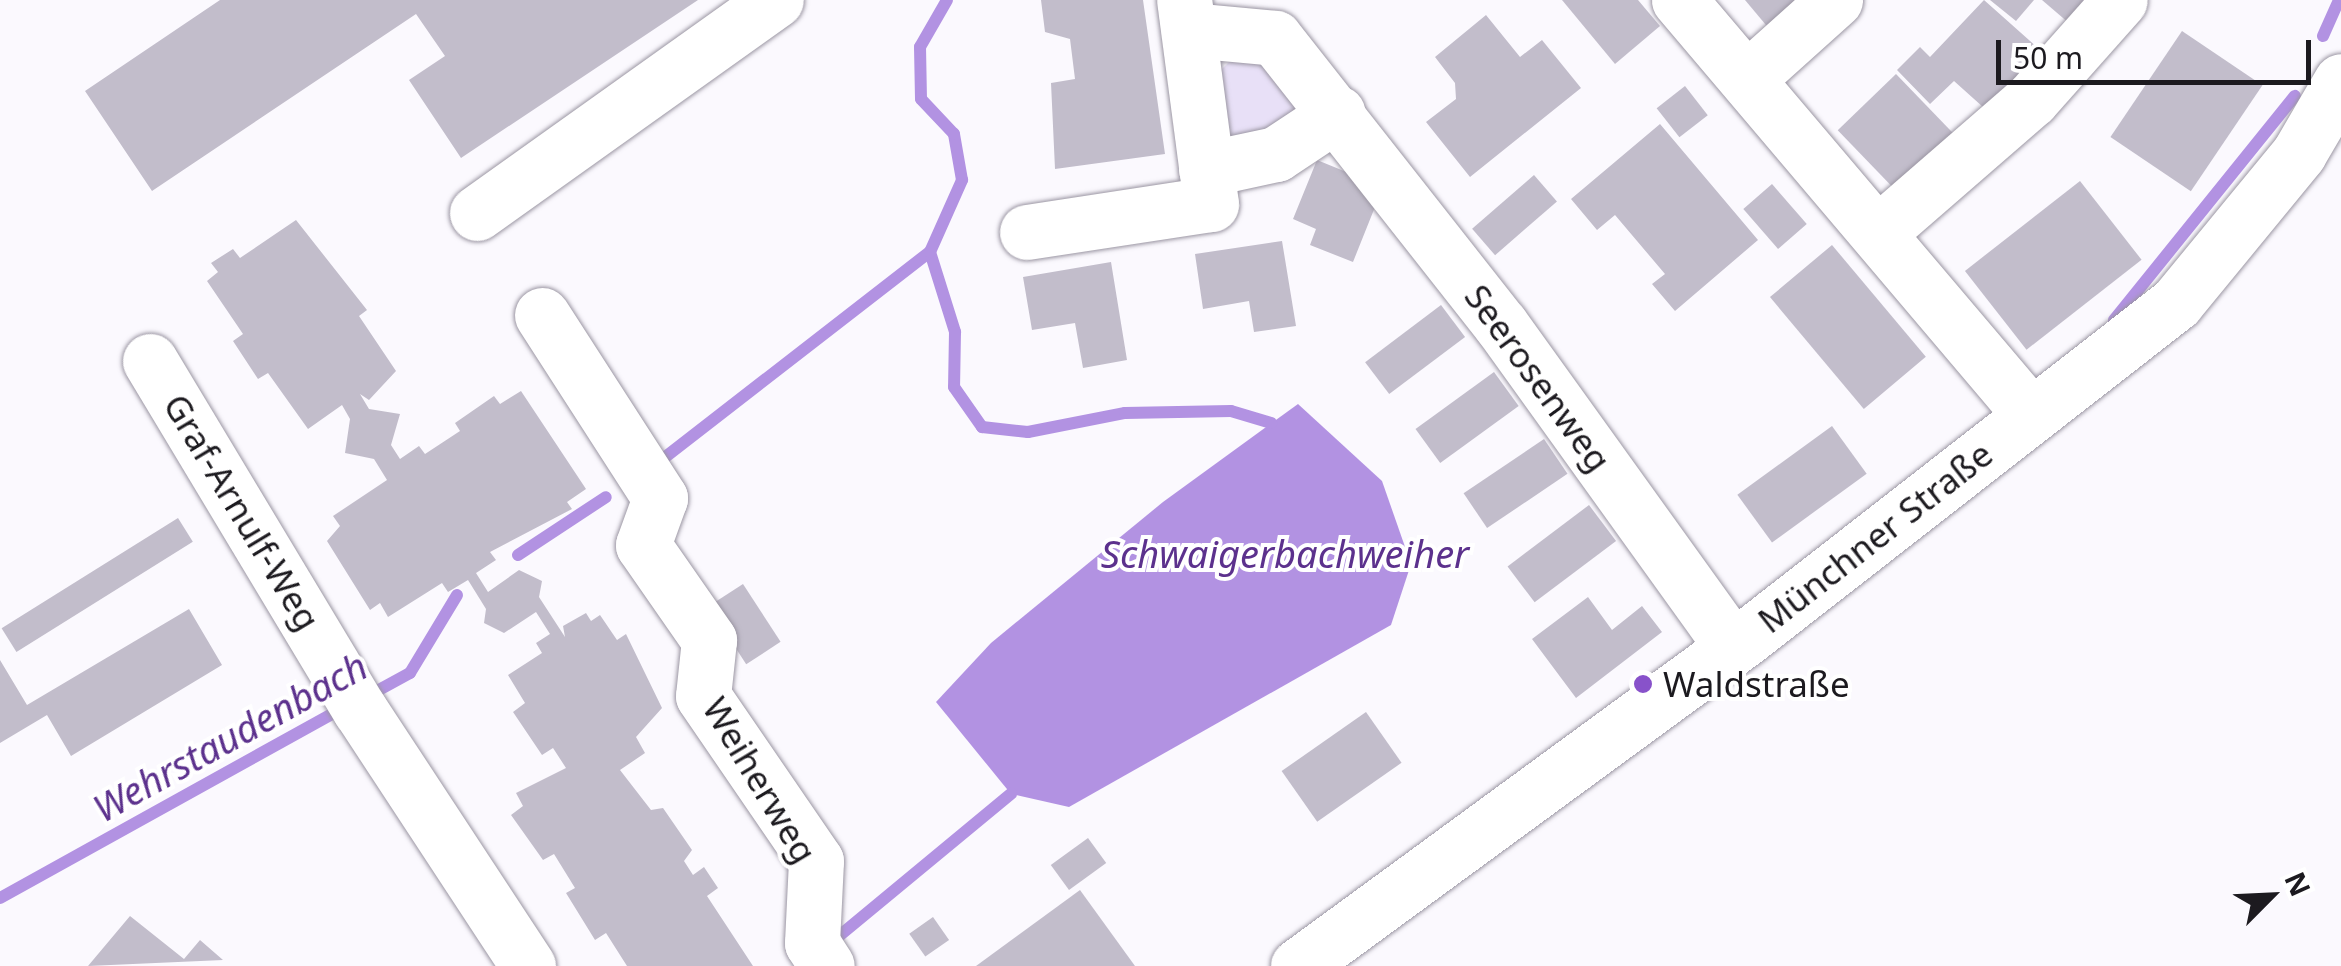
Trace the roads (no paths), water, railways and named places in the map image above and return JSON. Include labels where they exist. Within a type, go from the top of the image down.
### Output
[{"type":"street","points":[[477,213],[776,0]]},
{"type":"street","points":[[1679,0],[1880,231],[2031,415]]},
{"type":"street","points":[[1748,78],[1835,0]]},
{"type":"street","points":[[1880,231],[2032,99],[2120,0]]},
{"type":"street","name":"Seerosenweg","points":[[1027,232],[1211,204],[1187,15],[1275,38],[1338,113],[1732,647]]},
{"type":"street","name":"Münchner Straße","points":[[1298,966],[1732,647],[2176,304],[2299,153],[2341,81]]},
{"type":"street","points":[[1206,169],[1276,154],[1338,113]]},
{"type":"street","name":"Weiherweg","points":[[542,315],[660,498],[643,545],[709,640],[703,696],[816,862],[822,958]]},
{"type":"street","name":"Graf-Arnulf-Weg","points":[[150,361],[354,699],[528,966]]},
{"type":"water","name":"Schwaigerbachweiher","points":[[1298,404],[1382,481],[1411,564],[1391,625],[1069,807],[1011,794],[936,702],[991,643],[1163,502]]},
{"type":"waterway","points":[[655,465],[930,252],[962,180],[954,134],[921,99],[920,47],[947,0]]},
{"type":"waterway","points":[[2323,36],[2339,0]]},
{"type":"waterway","points":[[2114,320],[2295,96]]},
{"type":"waterway","points":[[930,252],[955,332],[954,387],[982,427],[1028,432],[1125,413],[1231,411],[1271,423]]},
{"type":"waterway","name":"Wehrstaudenbach","points":[[518,555],[606,497]]},
{"type":"waterway","name":"Wehrstaudenbach","points":[[366,697],[410,673],[457,595]]},
{"type":"waterway","name":"Wehrstaudenbach","points":[[0,898],[343,708]]},
{"type":"waterway","points":[[827,946],[1011,794]]},
{"type":"place","name":"Waldstraße","points":[[1643,684]]}]
